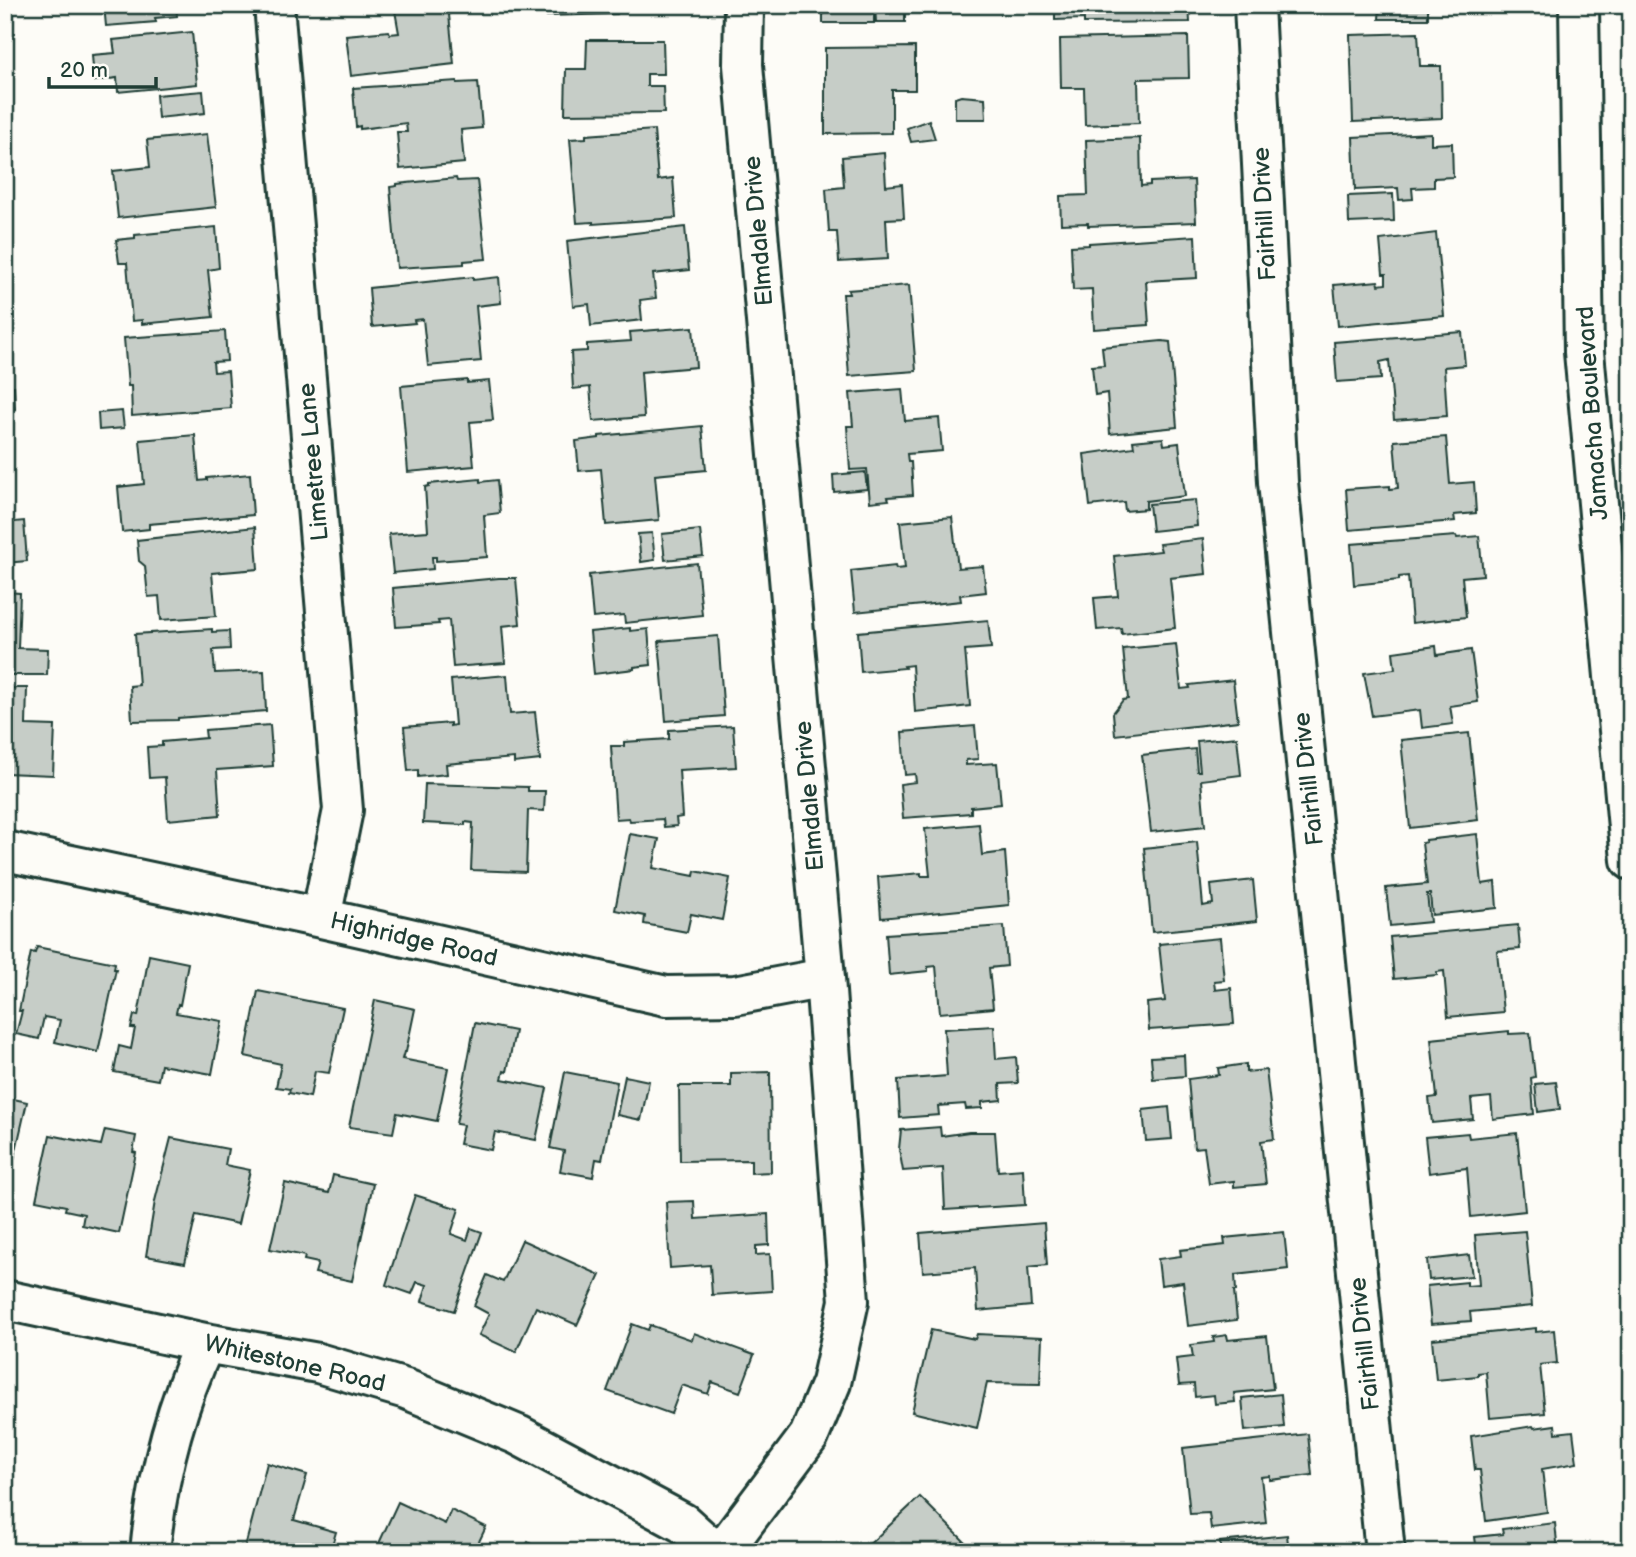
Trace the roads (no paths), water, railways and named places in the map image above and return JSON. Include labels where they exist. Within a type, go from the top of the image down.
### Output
[{"type":"street","name":"Limetree Lane","points":[[274,5],[342,810],[321,918]]},
{"type":"street","name":"Elmdale Drive","points":[[722,1552],[809,1436],[831,1382],[849,1301],[825,978],[743,65],[744,5]]},
{"type":"street","name":"Fairhill Drive","points":[[1254,5],[1278,482],[1385,1552]]},
{"type":"street","name":"Jamacha Boulevard","points":[[1579,5],[1584,352],[1631,860]]},
{"type":"street","name":"Highridge Road","points":[[5,851],[321,918],[666,996],[735,995],[825,978]]},
{"type":"street","name":"Whitestone Road","points":[[5,1300],[205,1343],[318,1363],[406,1388],[518,1434],[683,1524],[715,1552]]},
{"type":"street","points":[[150,1552],[154,1508],[168,1443],[186,1385],[205,1343]]}]
